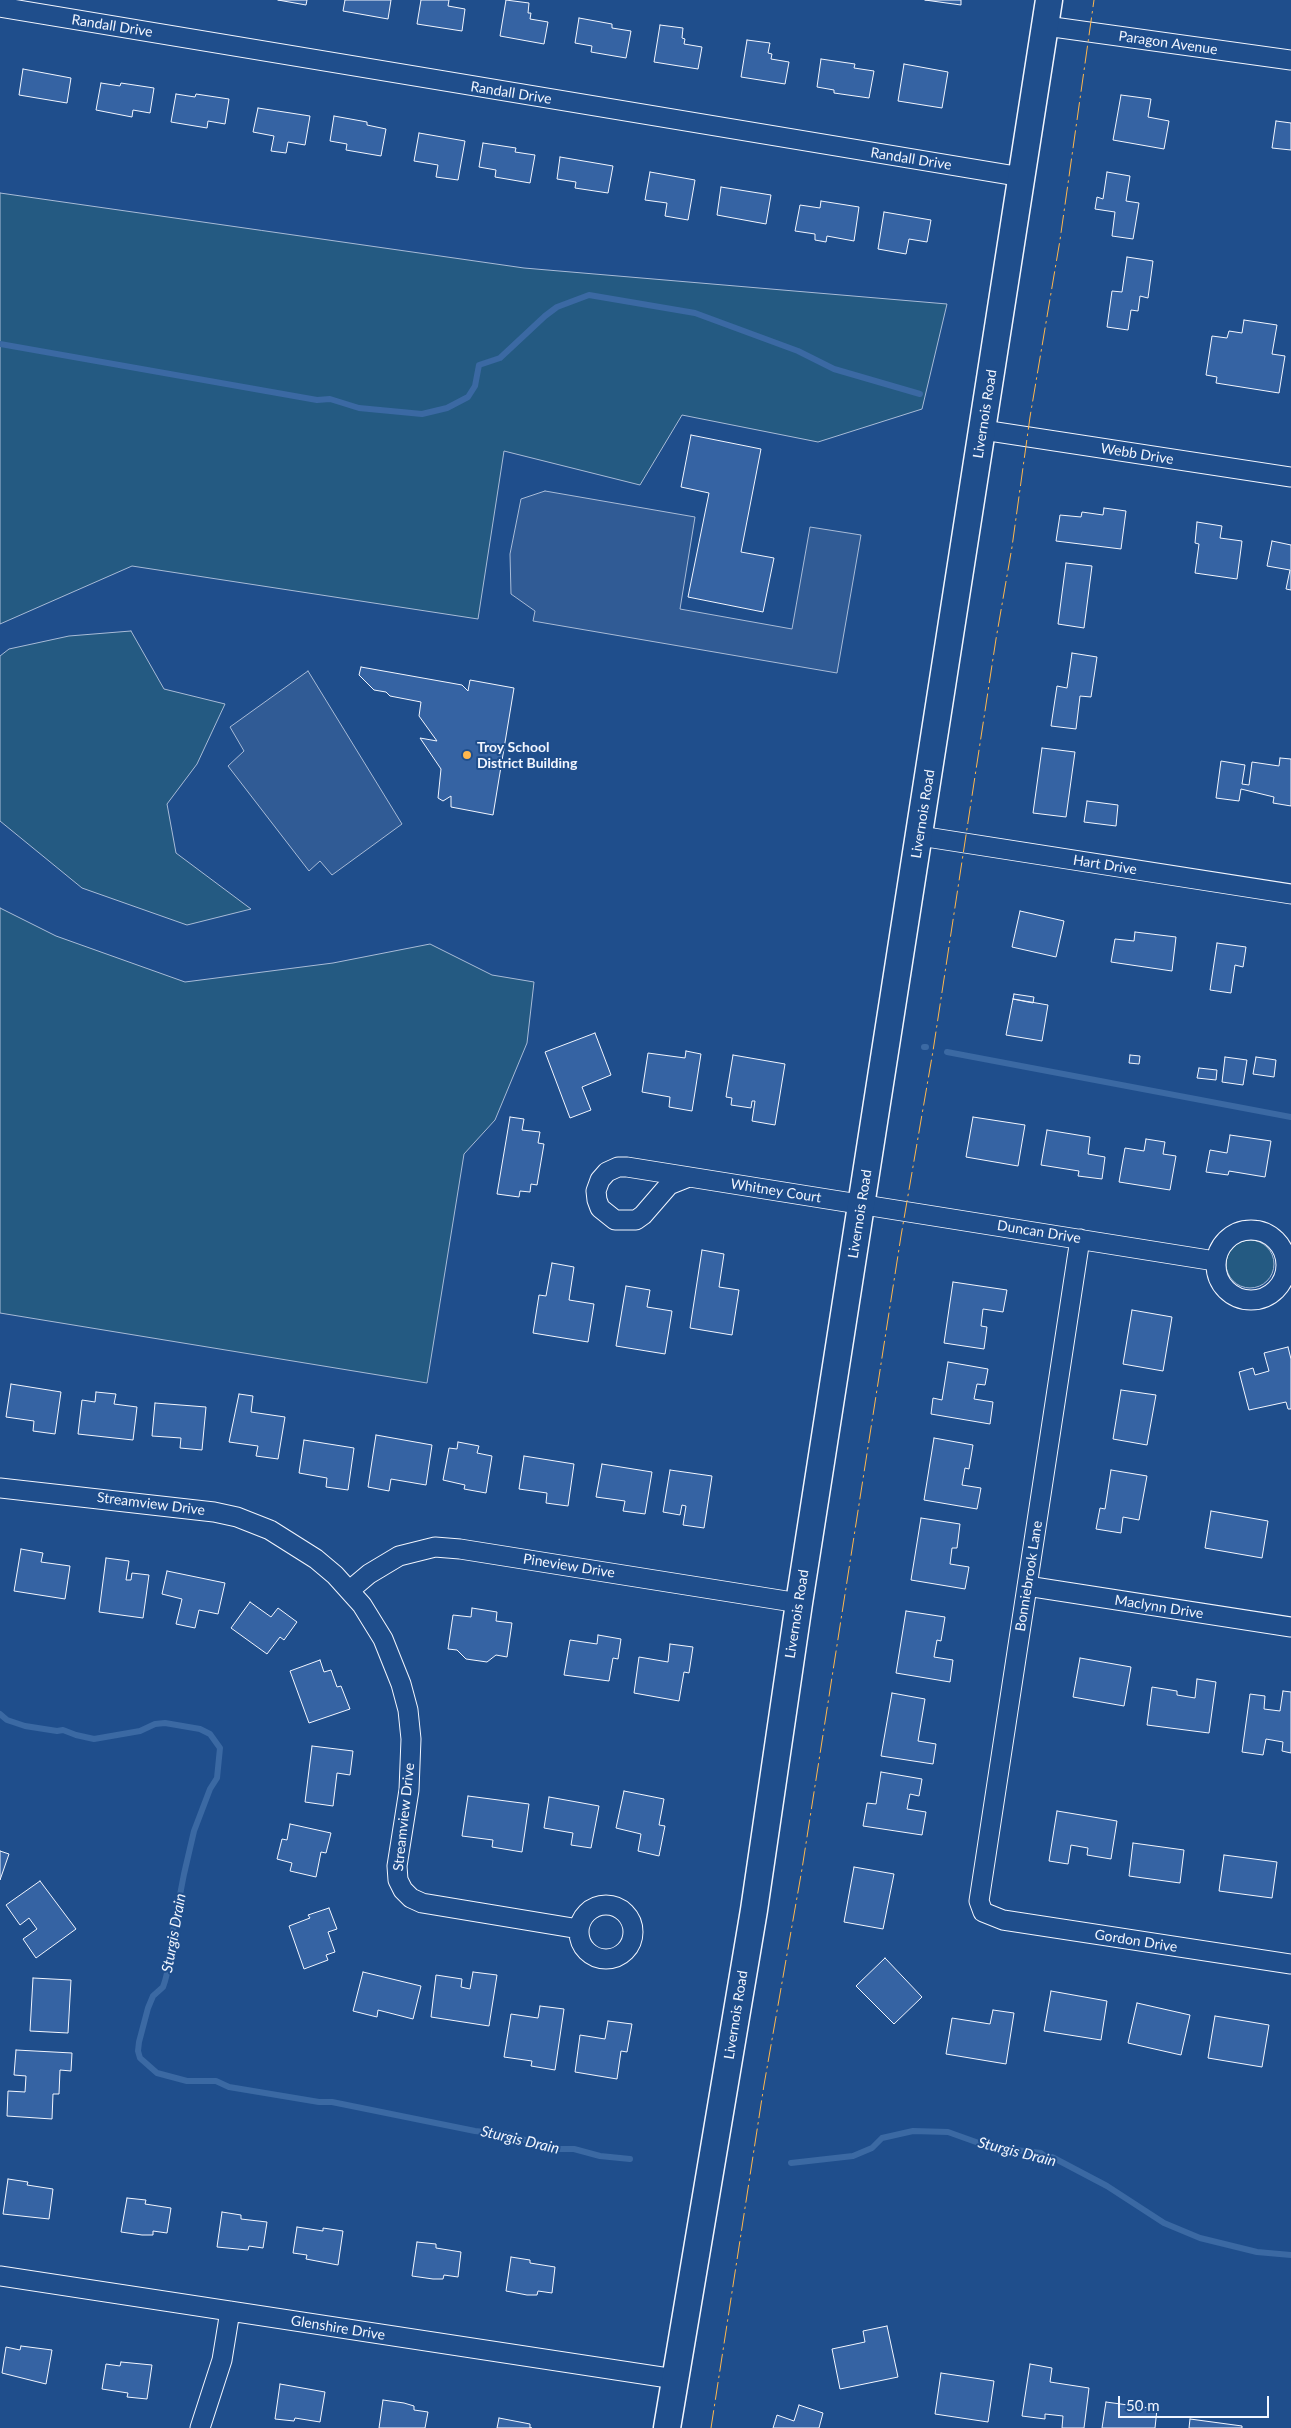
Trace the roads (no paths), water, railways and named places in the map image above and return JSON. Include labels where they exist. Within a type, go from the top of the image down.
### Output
[{"type":"main road","name":"Livernois Road","points":[[667,2428],[754,1910],[799,1603],[1050,0]]},
{"type":"street","name":"Randall Drive","points":[[0,7],[1022,177]]},
{"type":"street","name":"Paragon Avenue","points":[[1046,26],[1291,60]]},
{"type":"street","name":"Webb Drive","points":[[983,430],[1291,477]]},
{"type":"street","name":"Hart Drive","points":[[920,836],[1291,894]]},
{"type":"street","name":"Whitney Court","points":[[689,1177],[862,1204]]},
{"type":"street","name":"Duncan Drive","points":[[862,1204],[1215,1261]]},
{"type":"street","name":"Bonniebrook Lane","points":[[983,1912],[979,1901],[980,1893],[1080,1239]]},
{"type":"street","name":"Streamview Drive","points":[[0,1488],[190,1508],[237,1517],[270,1530],[298,1546],[336,1575],[362,1604],[383,1638],[395,1666],[408,1710],[411,1769],[397,1866],[398,1880],[403,1890],[411,1898],[422,1903],[579,1929]]},
{"type":"street","name":"Pineview Drive","points":[[350,1590],[369,1574],[399,1556],[435,1547],[468,1550],[799,1603]]},
{"type":"street","name":"Maclynn Drive","points":[[1027,1586],[1291,1627]]},
{"type":"street","name":"Gordon Drive","points":[[983,1912],[1004,1920],[1291,1964]]},
{"type":"street","name":"Glenshire Drive","points":[[0,2276],[675,2379]]},
{"type":"street","points":[[200,2428],[222,2360],[230,2311]]},
{"type":"waterway","points":[[0,344],[317,400],[330,399],[359,408],[422,414],[447,408],[468,397],[475,386],[479,365],[500,358],[557,307],[589,295],[695,313],[798,351],[834,369],[920,394]]},
{"type":"waterway","points":[[947,1052],[1291,1117]]},
{"type":"waterway","name":"Sturgis Drain","points":[[0,1714],[7,1720],[25,1726],[57,1731],[63,1730],[94,1739],[140,1731],[155,1724],[165,1723],[200,1729],[210,1734],[220,1748],[217,1778],[210,1789],[194,1831],[173,1931],[172,1954],[165,1981],[163,1987],[153,1996],[139,2042],[138,2051],[140,2058],[157,2073],[187,2081],[216,2081],[229,2087],[319,2102],[332,2102],[475,2131],[504,2134],[555,2149],[574,2149],[600,2156],[630,2159]]},
{"type":"waterway","name":"Sturgis Drain","points":[[791,2163],[853,2156],[872,2148],[882,2138],[913,2131],[948,2132],[990,2147],[1041,2153],[1046,2157],[1052,2157],[1107,2186],[1164,2223],[1200,2238],[1257,2252],[1291,2255]]},
{"type":"place","name":"Troy School District Building","points":[[467,755]]}]
